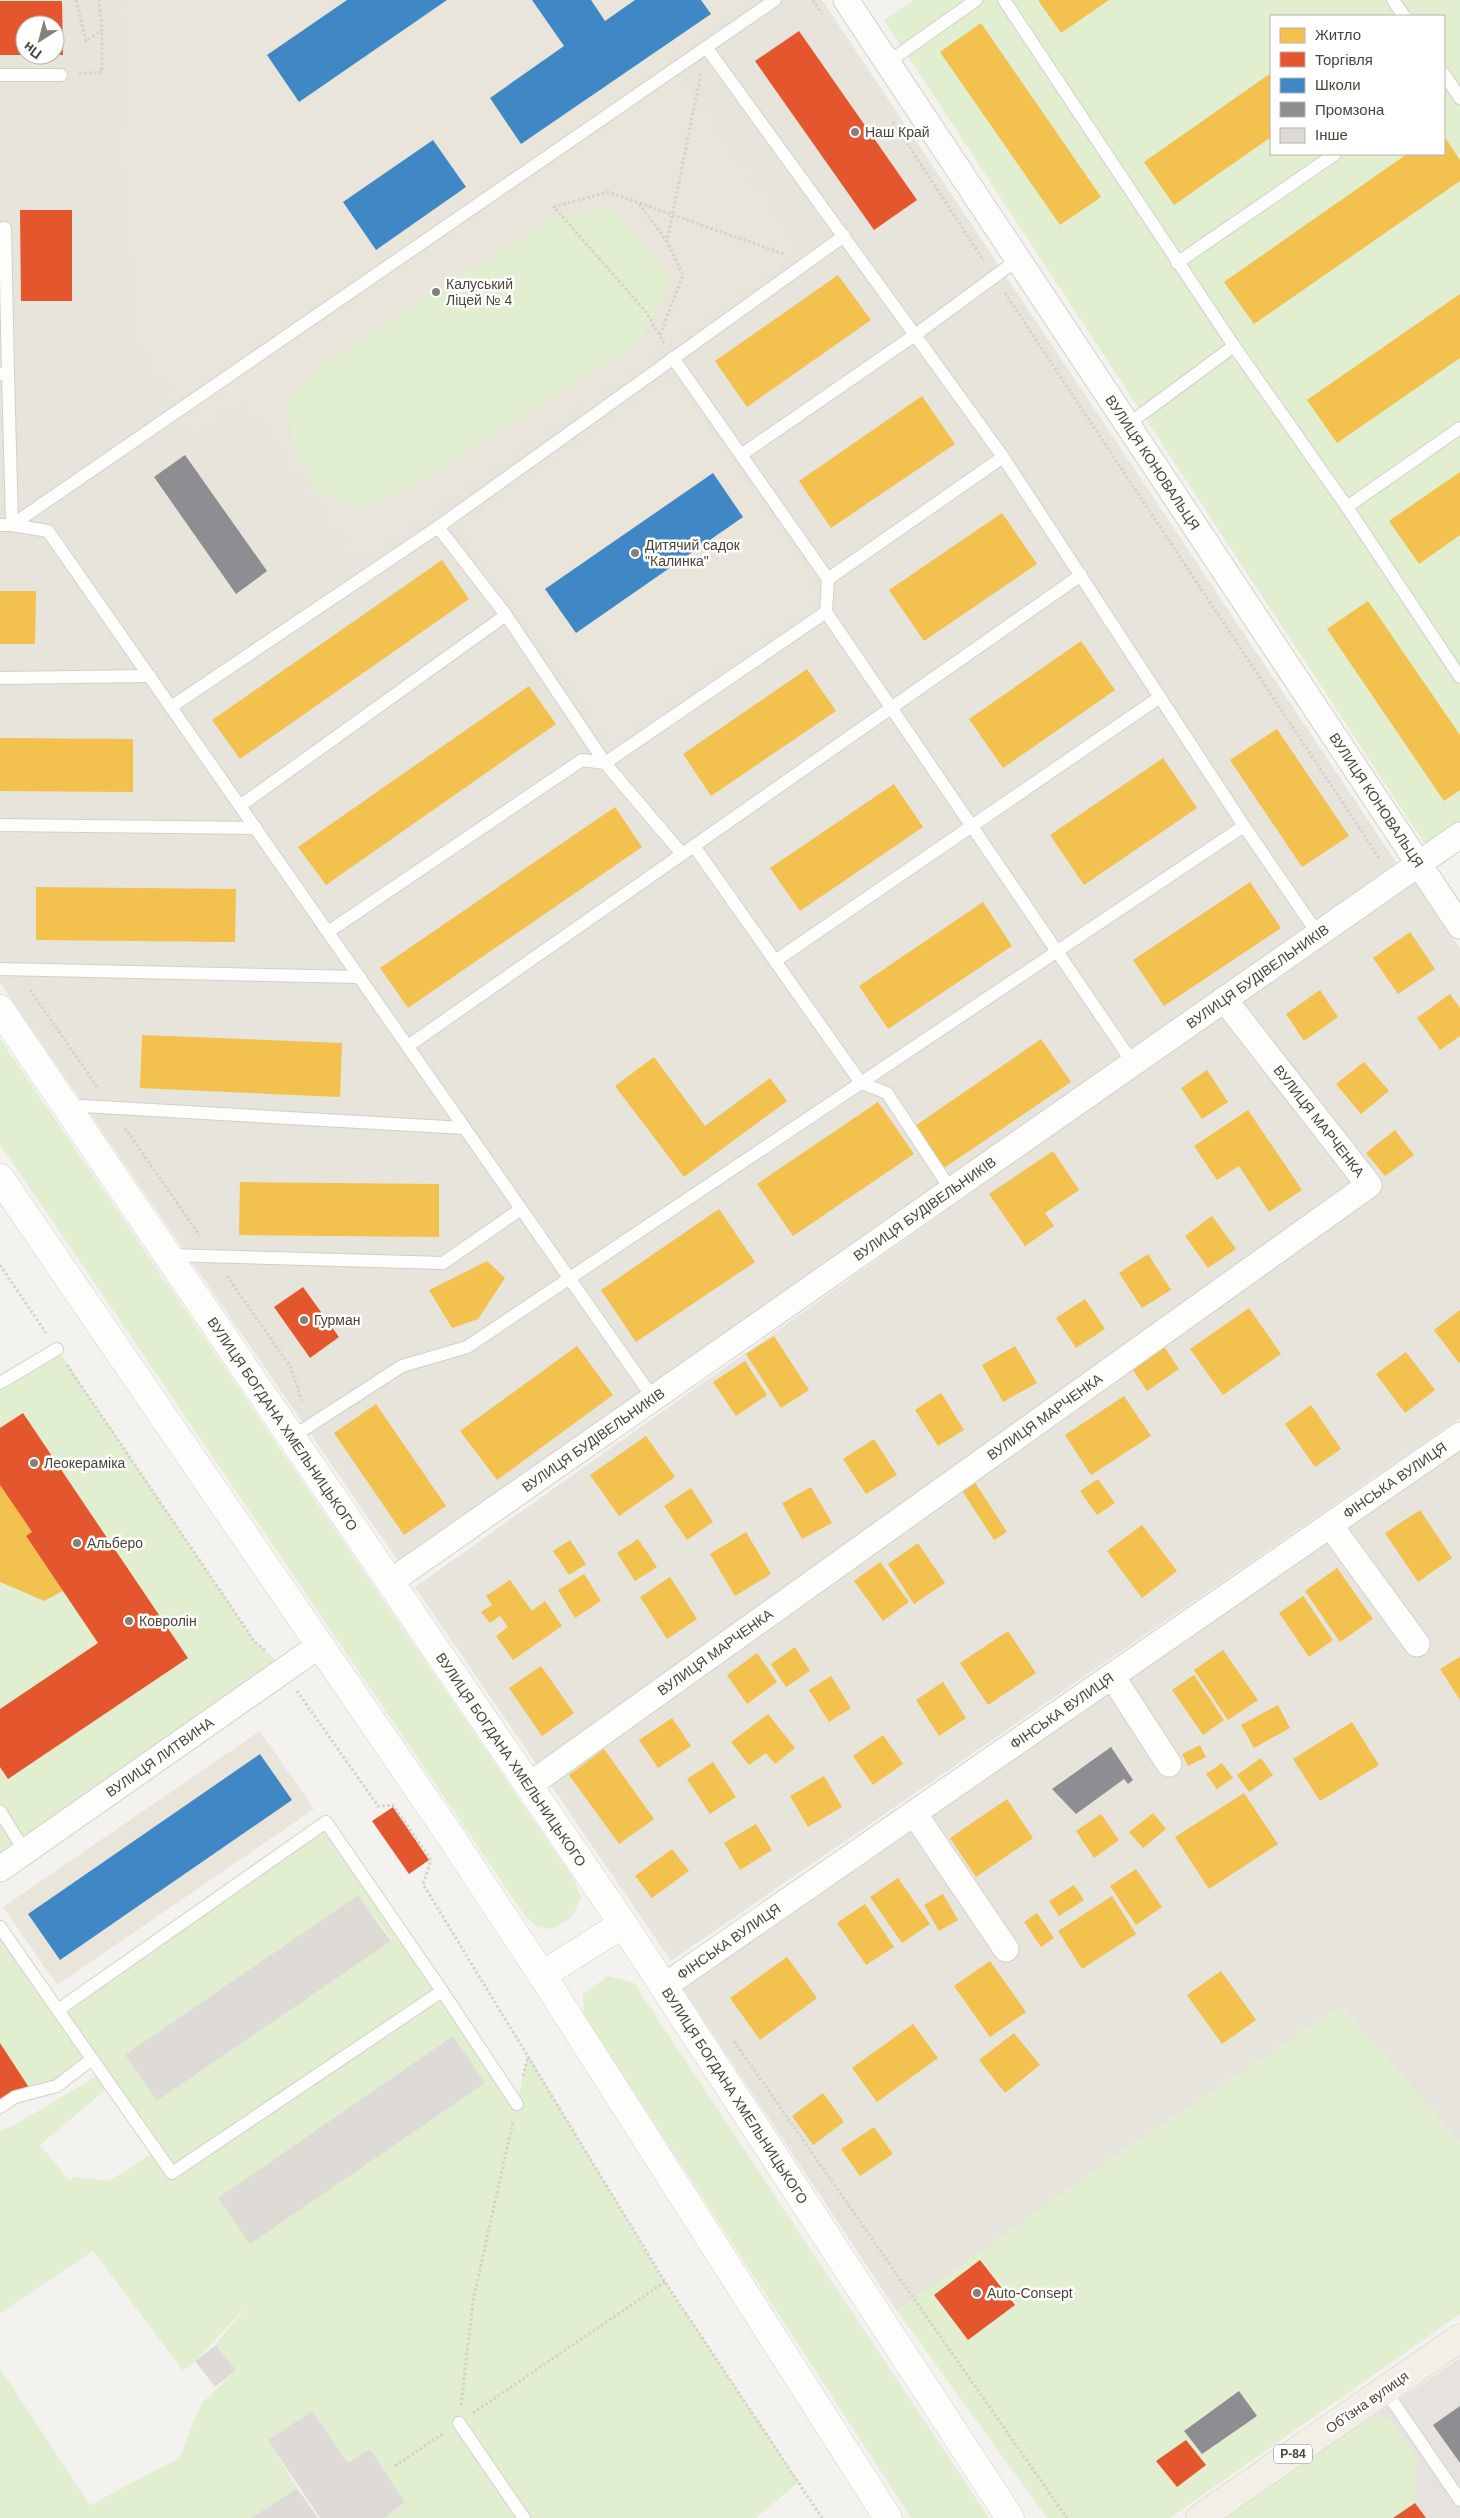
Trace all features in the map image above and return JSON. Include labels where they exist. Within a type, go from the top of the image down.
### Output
[{"type":"main road","name":"Обʼїзна вулиця","points":[[1200,2518],[1460,2338]]},
{"type":"street","name":"ВУЛИЦЯ КОНОВАЛЬЦЯ","points":[[846,0],[1417,864],[1460,926]]},
{"type":"street","name":"ВУЛИЦЯ БУДІВЕЛЬНИКІВ","points":[[390,1582],[1460,835]]},
{"type":"street","name":"ВУЛИЦЯ МАРЧЕНКА","points":[[528,1786],[1369,1185],[1224,999]]},
{"type":"street","name":"ВУЛИЦЯ БОГДАНА ХМЕЛЬНИЦЬКОГО","points":[[0,1009],[167,1255],[301,1431],[390,1582],[622,1924],[1010,2518]]},
{"type":"street","points":[[0,1178],[320,1645],[542,1975],[888,2518]]},
{"type":"street","name":"ФІНСЬКА ВУЛИЦЯ","points":[[663,1987],[1460,1435]]},
{"type":"street","points":[[1330,1525],[1417,1644]]},
{"type":"street","name":"ВУЛИЦЯ ЛИТВИНА","points":[[0,1869],[283,1673],[320,1645]]},
{"type":"street","points":[[1112,1676],[1169,1764]]},
{"type":"street","points":[[914,1813],[1006,1949]]},
{"type":"street","points":[[542,1975],[622,1924]]},
{"type":"lane","points":[[6,525],[775,0]]},
{"type":"lane","points":[[887,63],[976,0]]},
{"type":"lane","points":[[1004,0],[1177,262],[1347,507],[1460,677]]},
{"type":"lane","points":[[1393,0],[1403,15]]},
{"type":"lane","points":[[706,47],[1003,457],[1244,826],[1318,934]]},
{"type":"lane","points":[[0,75],[60,75]]},
{"type":"lane","points":[[1445,77],[1460,98]]},
{"type":"lane","points":[[1177,262],[1334,155]]},
{"type":"lane","points":[[0,229],[5,228],[6,525]]},
{"type":"lane","points":[[171,707],[438,527],[844,236]]},
{"type":"lane","points":[[741,455],[915,335],[1018,260]]},
{"type":"lane","points":[[1127,425],[1234,346]]},
{"type":"lane","points":[[674,358],[828,579],[826,612],[1133,1063]]},
{"type":"lane","points":[[1347,507],[1460,428]]},
{"type":"lane","points":[[828,579],[1003,457]]},
{"type":"lane","points":[[6,525],[48,530],[653,1398]]},
{"type":"lane","points":[[438,527],[506,615],[605,763],[682,854]]},
{"type":"lane","points":[[408,1046],[1080,575]]},
{"type":"lane","points":[[328,932],[582,760],[605,763],[826,612]]},
{"type":"lane","points":[[240,806],[506,615]]},
{"type":"lane","points":[[0,678],[150,676]]},
{"type":"lane","points":[[775,961],[1160,697]]},
{"type":"lane","points":[[0,825],[256,828]]},
{"type":"lane","points":[[301,1431],[402,1366],[467,1347],[1244,826]]},
{"type":"lane","points":[[694,846],[861,1083],[886,1093],[951,1190]]},
{"type":"lane","points":[[0,969],[360,977]]},
{"type":"lane","points":[[66,1105],[464,1128]]},
{"type":"lane","points":[[167,1255],[443,1263],[521,1209]]},
{"type":"lane","points":[[0,1383],[57,1349]]},
{"type":"lane","points":[[0,1812],[25,1852]]},
{"type":"lane","points":[[58,2010],[326,1822],[517,2104]]},
{"type":"lane","points":[[0,1927],[172,2173],[442,1991]]},
{"type":"lane","points":[[0,2107],[15,2098],[56,2086],[92,2059]]},
{"type":"lane","points":[[1385,2390],[1460,2500]]},
{"type":"lane","points":[[459,2423],[524,2518]]},
{"type":"path","points":[[76,0],[86,41],[102,30]]},
{"type":"path","points":[[60,75],[102,72],[102,30],[99,0]]},
{"type":"path","points":[[813,0],[824,16]]},
{"type":"path","points":[[667,241],[706,47]]},
{"type":"path","points":[[888,114],[1395,880]]},
{"type":"path","points":[[674,358],[646,312],[554,207],[608,192],[808,262]]},
{"type":"path","points":[[638,203],[667,241],[683,275],[660,335]]},
{"type":"path","points":[[16,969],[290,1366],[301,1431]]},
{"type":"path","points":[[0,1265],[254,1642],[272,1656],[378,1806],[393,1805],[431,1860],[423,1884],[665,2282],[822,2518]]},
{"type":"path","points":[[459,2423],[472,2302],[528,2055]]},
{"type":"path","points":[[395,2466],[665,2282]]},
{"type":"shaded area","points":[[0,0],[822,0],[1398,865],[398,1561],[0,983]]},
{"type":"shaded area","name":"Калуський Ліцей № 4","points":[[139,0],[753,0],[666,60],[800,251],[360,560],[244,396],[198,428],[131,333],[124,16]]},
{"type":"shaded area","name":"Дитячий садок \"Калинка\"","points":[[673,377],[812,577],[807,607],[611,740],[458,529]]},
{"type":"shaded area","points":[[1413,880],[1460,948],[1460,1418],[671,1961],[415,1587]]},
{"type":"shaded area","points":[[1460,1446],[1460,2143],[1341,2005],[897,2311],[683,1989]]},
{"type":"shaded area","points":[[260,1731],[314,1809],[57,1985],[3,1907]]},
{"type":"shaded area","points":[[1460,2358],[1460,2518],[1226,2518],[1377,2414]]},
{"type":"green space","points":[[913,0],[1460,0],[1460,821],[1426,846],[884,20]]},
{"type":"green space","points":[[609,205],[672,280],[638,343],[408,490],[357,508],[318,492],[294,444],[286,402],[321,365],[550,219]]},
{"type":"green space","points":[[0,1039],[575,1881],[581,1898],[572,1917],[552,1929],[537,1927],[525,1916],[0,1144]]},
{"type":"green space","points":[[54,1344],[255,1642],[272,1656],[283,1673],[0,1869],[0,1767],[188,1658],[23,1413],[0,1428],[0,1378]]},
{"type":"green space","points":[[0,1582],[44,1601],[63,1591],[98,1643],[0,1709]]},
{"type":"green space","points":[[326,1822],[517,2103],[528,2055],[665,2282],[799,2482],[756,2518],[384,2518],[405,2502],[370,2449],[348,2463],[312,2411],[268,2440],[297,2488],[251,2518],[0,2518],[0,2368],[90,2505],[179,2458],[201,2404],[236,2370],[216,2344],[248,2305],[195,2361],[183,2371],[93,2251],[0,2314],[0,2131],[18,2123],[98,2075],[91,2059],[0,2115],[0,1927],[57,2010]],"holes":[[[358,1895],[392,1939],[157,2101],[126,2055]],[[110,2086],[170,2171],[151,2154],[109,2181],[75,2177],[69,2180],[40,2145]]]},
{"type":"green space","points":[[608,1976],[634,1983],[989,2518],[911,2518],[584,2015],[583,1994]]},
{"type":"green space","points":[[1341,2005],[1460,2143],[1460,2314],[1170,2518],[1047,2518],[897,2311],[1123,2150]]},
{"type":"green space","points":[[1377,2414],[1393,2422],[1417,2457],[1415,2503],[1393,2518],[1226,2518]]},
{"type":"building: Житло","points":[[1038,0],[1109,0],[1061,33]]},
{"type":"building: Житло","points":[[981,23],[1101,197],[1060,225],[940,52]]},
{"type":"building: Житло","points":[[1270,74],[1270,138],[1174,205],[1144,162]]},
{"type":"building: Житло","points":[[1445,138],[1460,160],[1460,181],[1254,324],[1224,282],[1406,155],[1445,155]]},
{"type":"building: Житло","points":[[838,275],[871,320],[747,407],[715,361]]},
{"type":"building: Житло","points":[[1460,294],[1460,358],[1337,443],[1307,400]]},
{"type":"building: Житло","points":[[922,396],[955,444],[831,528],[799,481]]},
{"type":"building: Житло","points":[[1460,472],[1460,535],[1419,564],[1389,521]]},
{"type":"building: Житло","points":[[1002,513],[1037,564],[924,641],[889,590]]},
{"type":"building: Житло","points":[[442,560],[469,599],[240,759],[212,720]]},
{"type":"building: Житло","points":[[0,591],[36,591],[35,644],[0,644]]},
{"type":"building: Житло","points":[[1368,601],[1460,735],[1460,790],[1444,801],[1327,629]]},
{"type":"building: Житло","points":[[1081,641],[1115,690],[1003,768],[969,719]]},
{"type":"building: Житло","points":[[807,669],[836,711],[711,796],[683,754]]},
{"type":"building: Житло","points":[[529,686],[556,724],[326,885],[298,847]]},
{"type":"building: Житло","points":[[1277,729],[1349,836],[1302,867],[1230,760]]},
{"type":"building: Житло","points":[[0,738],[133,739],[133,792],[0,791]]},
{"type":"building: Житло","points":[[1163,758],[1197,808],[1084,885],[1050,835]]},
{"type":"building: Житло","points":[[894,784],[923,827],[800,911],[770,868]]},
{"type":"building: Житло","points":[[615,807],[642,847],[408,1008],[380,968]]},
{"type":"building: Житло","points":[[1250,882],[1281,928],[1164,1006],[1133,960]]},
{"type":"building: Житло","points":[[36,887],[236,889],[235,942],[36,940]]},
{"type":"building: Житло","points":[[983,902],[1012,946],[888,1029],[859,986]]},
{"type":"building: Житло","points":[[1410,932],[1435,969],[1398,994],[1373,958]]},
{"type":"building: Житло","points":[[1320,990],[1338,1017],[1304,1041],[1286,1014]]},
{"type":"building: Житло","points":[[1450,994],[1460,1008],[1460,1036],[1440,1050],[1417,1018]]},
{"type":"building: Житло","points":[[142,1035],[342,1043],[340,1097],[140,1088]]},
{"type":"building: Житло","points":[[1041,1039],[1071,1082],[944,1168],[915,1126]]},
{"type":"building: Житло","points":[[654,1057],[705,1126],[770,1078],[787,1101],[684,1177],[615,1086]]},
{"type":"building: Житло","points":[[1364,1062],[1389,1091],[1361,1114],[1336,1084]]},
{"type":"building: Житло","points":[[1207,1070],[1228,1102],[1202,1119],[1181,1088]]},
{"type":"building: Житло","points":[[878,1102],[914,1154],[793,1236],[757,1184]]},
{"type":"building: Житло","points":[[1248,1110],[1302,1190],[1269,1212],[1239,1166],[1217,1180],[1194,1146]]},
{"type":"building: Житло","points":[[1395,1130],[1414,1155],[1385,1176],[1366,1153]]},
{"type":"building: Житло","points":[[1053,1151],[1079,1190],[1045,1213],[1054,1226],[1025,1246],[989,1194]]},
{"type":"building: Житло","points":[[240,1182],[439,1184],[439,1237],[239,1235]]},
{"type":"building: Житло","points":[[719,1209],[755,1262],[636,1342],[601,1290]]},
{"type":"building: Житло","points":[[1212,1216],[1236,1249],[1208,1268],[1185,1236]]},
{"type":"building: Житло","points":[[1148,1254],[1171,1290],[1142,1308],[1119,1273]]},
{"type":"building: Житло","points":[[487,1261],[505,1278],[478,1319],[452,1328],[429,1290]]},
{"type":"building: Житло","points":[[1085,1299],[1105,1329],[1076,1348],[1056,1318]]},
{"type":"building: Житло","points":[[1249,1308],[1281,1354],[1223,1395],[1190,1349]]},
{"type":"building: Житло","points":[[1460,1310],[1460,1361],[1459,1363],[1434,1330]]},
{"type":"building: Житло","points":[[774,1336],[809,1390],[781,1408],[746,1354]]},
{"type":"building: Житло","points":[[1161,1342],[1179,1369],[1147,1391],[1129,1364]]},
{"type":"building: Житло","points":[[577,1346],[613,1395],[497,1480],[460,1431]]},
{"type":"building: Житло","points":[[1015,1346],[1037,1383],[1003,1402],[982,1365]]},
{"type":"building: Житло","points":[[1406,1352],[1435,1390],[1405,1413],[1376,1374]]},
{"type":"building: Житло","points":[[745,1361],[767,1395],[736,1416],[713,1382]]},
{"type":"building: Житло","points":[[941,1393],[964,1430],[938,1446],[915,1410]]},
{"type":"building: Житло","points":[[1124,1396],[1151,1436],[1091,1475],[1065,1435]]},
{"type":"building: Житло","points":[[376,1404],[446,1506],[404,1535],[334,1433]]},
{"type":"building: Житло","points":[[1311,1405],[1341,1449],[1315,1467],[1285,1424]]},
{"type":"building: Житло","points":[[646,1436],[675,1477],[619,1516],[590,1475]]},
{"type":"building: Житло","points":[[874,1439],[897,1475],[866,1494],[843,1459]]},
{"type":"building: Житло","points":[[1098,1479],[1115,1503],[1097,1515],[1080,1491]]},
{"type":"building: Житло","points":[[974,1481],[1007,1532],[994,1540],[961,1489]]},
{"type":"building: Житло","points":[[0,1485],[32,1532],[26,1536],[63,1591],[44,1601],[0,1582]]},
{"type":"building: Житло","points":[[811,1487],[832,1523],[802,1539],[782,1503]]},
{"type":"building: Житло","points":[[691,1488],[713,1522],[687,1540],[664,1506]]},
{"type":"building: Житло","points":[[1420,1510],[1452,1558],[1418,1582],[1385,1533]]},
{"type":"building: Житло","points":[[1142,1525],[1177,1571],[1142,1598],[1107,1551]]},
{"type":"building: Житло","points":[[746,1532],[771,1574],[735,1596],[710,1554]]},
{"type":"building: Житло","points":[[638,1539],[657,1567],[635,1581],[617,1553]]},
{"type":"building: Житло","points":[[570,1540],[586,1564],[569,1575],[553,1551]]},
{"type":"building: Житло","points":[[918,1543],[945,1583],[914,1604],[888,1564]]},
{"type":"building: Житло","points":[[880,1562],[909,1602],[883,1621],[854,1581]]},
{"type":"building: Житло","points":[[1337,1568],[1373,1619],[1340,1642],[1305,1591]]},
{"type":"building: Житло","points":[[584,1574],[601,1601],[575,1618],[558,1590]]},
{"type":"building: Житло","points":[[670,1577],[697,1619],[667,1639],[640,1597]]},
{"type":"building: Житло","points":[[510,1580],[532,1611],[545,1601],[562,1626],[513,1660],[496,1636],[508,1627],[500,1616],[490,1623],[481,1612],[492,1605],[486,1596]]},
{"type":"building: Житло","points":[[1303,1596],[1333,1640],[1309,1657],[1279,1613]]},
{"type":"building: Житло","points":[[1008,1631],[1036,1673],[988,1705],[960,1663]]},
{"type":"building: Житло","points":[[795,1647],[810,1671],[786,1687],[771,1664]]},
{"type":"building: Житло","points":[[1223,1650],[1258,1700],[1228,1720],[1194,1670]]},
{"type":"building: Житло","points":[[757,1653],[777,1682],[747,1704],[727,1675]]},
{"type":"building: Житло","points":[[1460,1657],[1460,1700],[1440,1669]]},
{"type":"building: Житло","points":[[541,1666],[574,1713],[542,1736],[509,1688]]},
{"type":"building: Житло","points":[[1194,1675],[1224,1720],[1203,1735],[1172,1690]]},
{"type":"building: Житло","points":[[831,1676],[851,1708],[829,1722],[809,1690]]},
{"type":"building: Житло","points":[[943,1682],[966,1718],[939,1736],[916,1700]]},
{"type":"building: Житло","points":[[1278,1705],[1290,1728],[1254,1748],[1241,1725]]},
{"type":"building: Житло","points":[[768,1714],[795,1748],[775,1764],[766,1753],[749,1765],[731,1742]]},
{"type":"building: Житло","points":[[672,1718],[691,1746],[658,1768],[639,1740]]},
{"type":"building: Житло","points":[[1352,1722],[1379,1765],[1320,1801],[1293,1759]]},
{"type":"building: Житло","points":[[883,1735],[903,1764],[873,1785],[853,1756]]},
{"type":"building: Житло","points":[[1200,1745],[1206,1757],[1188,1766],[1182,1754]]},
{"type":"building: Житло","points":[[604,1749],[654,1819],[619,1844],[569,1775]]},
{"type":"building: Житло","points":[[1261,1758],[1273,1775],[1249,1792],[1237,1775]]},
{"type":"building: Житло","points":[[713,1762],[736,1797],[710,1814],[687,1779]]},
{"type":"building: Житло","points":[[1222,1763],[1233,1778],[1217,1789],[1206,1774]]},
{"type":"building: Житло","points":[[824,1776],[842,1807],[808,1827],[790,1796]]},
{"type":"building: Житло","points":[[1244,1793],[1278,1844],[1209,1889],[1175,1837]]},
{"type":"building: Житло","points":[[1007,1799],[1033,1838],[976,1877],[950,1838]]},
{"type":"building: Житло","points":[[1153,1813],[1166,1829],[1143,1848],[1129,1832]]},
{"type":"building: Житло","points":[[1101,1814],[1119,1840],[1094,1858],[1076,1831]]},
{"type":"building: Житло","points":[[756,1824],[772,1850],[740,1870],[724,1843]]},
{"type":"building: Житло","points":[[672,1849],[689,1871],[652,1898],[635,1876]]},
{"type":"building: Житло","points":[[1136,1869],[1162,1907],[1136,1925],[1110,1886]]},
{"type":"building: Житло","points":[[898,1878],[930,1924],[902,1943],[870,1897]]},
{"type":"building: Житло","points":[[1074,1885],[1084,1900],[1059,1916],[1049,1901]]},
{"type":"building: Житло","points":[[943,1894],[958,1920],[939,1931],[924,1905]]},
{"type":"building: Житло","points":[[1112,1896],[1136,1934],[1082,1969],[1058,1931]]},
{"type":"building: Житло","points":[[865,1904],[894,1947],[866,1965],[837,1923]]},
{"type":"building: Житло","points":[[1037,1913],[1054,1938],[1041,1947],[1024,1922]]},
{"type":"building: Житло","points":[[787,1957],[817,1998],[760,2040],[730,1998]]},
{"type":"building: Житло","points":[[990,1961],[1026,2012],[990,2037],[954,1986]]},
{"type":"building: Житло","points":[[1221,1971],[1256,2020],[1222,2044],[1187,1995]]},
{"type":"building: Житло","points":[[913,2024],[938,2058],[877,2102],[852,2068]]},
{"type":"building: Житло","points":[[1014,2033],[1040,2065],[1005,2093],[979,2060]]},
{"type":"building: Житло","points":[[823,2093],[844,2122],[813,2145],[792,2116]]},
{"type":"building: Житло","points":[[874,2127],[893,2154],[860,2176],[841,2149]]},
{"type":"building: Торгівля","points":[[0,1],[62,1],[62,15],[15,15],[15,55],[0,55]]},
{"type":"building: Торгівля","points":[[799,31],[917,200],[874,230],[755,61]]},
{"type":"building: Торгівля","points":[[20,210],[72,210],[72,301],[21,301]]},
{"type":"building: Торгівля","points":[[303,1287],[339,1337],[310,1358],[274,1307]]},
{"type":"building: Торгівля","points":[[23,1413],[188,1658],[8,1779],[0,1767],[0,1709],[98,1643],[26,1536],[32,1532],[0,1485],[0,1428]]},
{"type":"building: Торгівля","points":[[393,1807],[429,1860],[409,1874],[372,1821]]},
{"type":"building: Торгівля","points":[[0,2043],[28,2086],[0,2104]]},
{"type":"building: Торгівля","points":[[980,2260],[1015,2305],[968,2340],[934,2295]]},
{"type":"building: Торгівля","points":[[1186,2440],[1206,2465],[1177,2487],[1156,2461]]},
{"type":"building: Торгівля","points":[[1415,2503],[1426,2518],[1393,2518]]},
{"type":"building: Школи","points":[[347,0],[447,0],[299,102],[267,55]]},
{"type":"building: Школи","points":[[532,0],[591,0],[605,21],[635,0],[701,0],[711,14],[521,144],[490,98],[564,46]]},
{"type":"building: Школи","points":[[433,140],[466,187],[376,250],[343,202]]},
{"type":"building: Школи","points":[[713,473],[743,517],[576,633],[545,589]]},
{"type":"building: Школи","points":[[260,1754],[292,1800],[60,1960],[28,1914]]},
{"type":"building: Промзона","points":[[185,455],[267,571],[236,594],[154,477]]},
{"type":"building: Промзона","points":[[1111,1747],[1133,1780],[1128,1784],[1124,1779],[1076,1814],[1052,1789]]},
{"type":"building: Промзона","points":[[1239,2391],[1257,2416],[1202,2454],[1184,2431]]},
{"type":"building: Промзона","points":[[1460,2406],[1460,2463],[1433,2425]]},
{"type":"building: Інше","points":[[358,1895],[391,1941],[157,2101],[125,2055]]},
{"type":"building: Інше","points":[[453,2036],[485,2083],[250,2244],[218,2198]]},
{"type":"building: Інше","points":[[216,2345],[236,2370],[215,2387],[195,2361]]},
{"type":"building: Інше","points":[[312,2411],[348,2463],[370,2449],[405,2502],[384,2518],[320,2518],[268,2440]]},
{"type":"building: Інше","points":[[297,2488],[318,2518],[251,2518],[268,2507]]},
{"type":"place","name":"Наш Край","points":[[855,132]]},
{"type":"place","name":"Калуський Ліцей № 4","points":[[436,292]]},
{"type":"place","name":"Дитячий садок \"Калинка\"","points":[[635,553]]},
{"type":"place","name":"Гурман","points":[[304,1320]]},
{"type":"place","name":"Леокераміка","points":[[34,1463]]},
{"type":"place","name":"Альберо","points":[[77,1543]]},
{"type":"place","name":"Ковролін","points":[[129,1621]]},
{"type":"place","name":"Auto-Consept","points":[[977,2293]]}]
